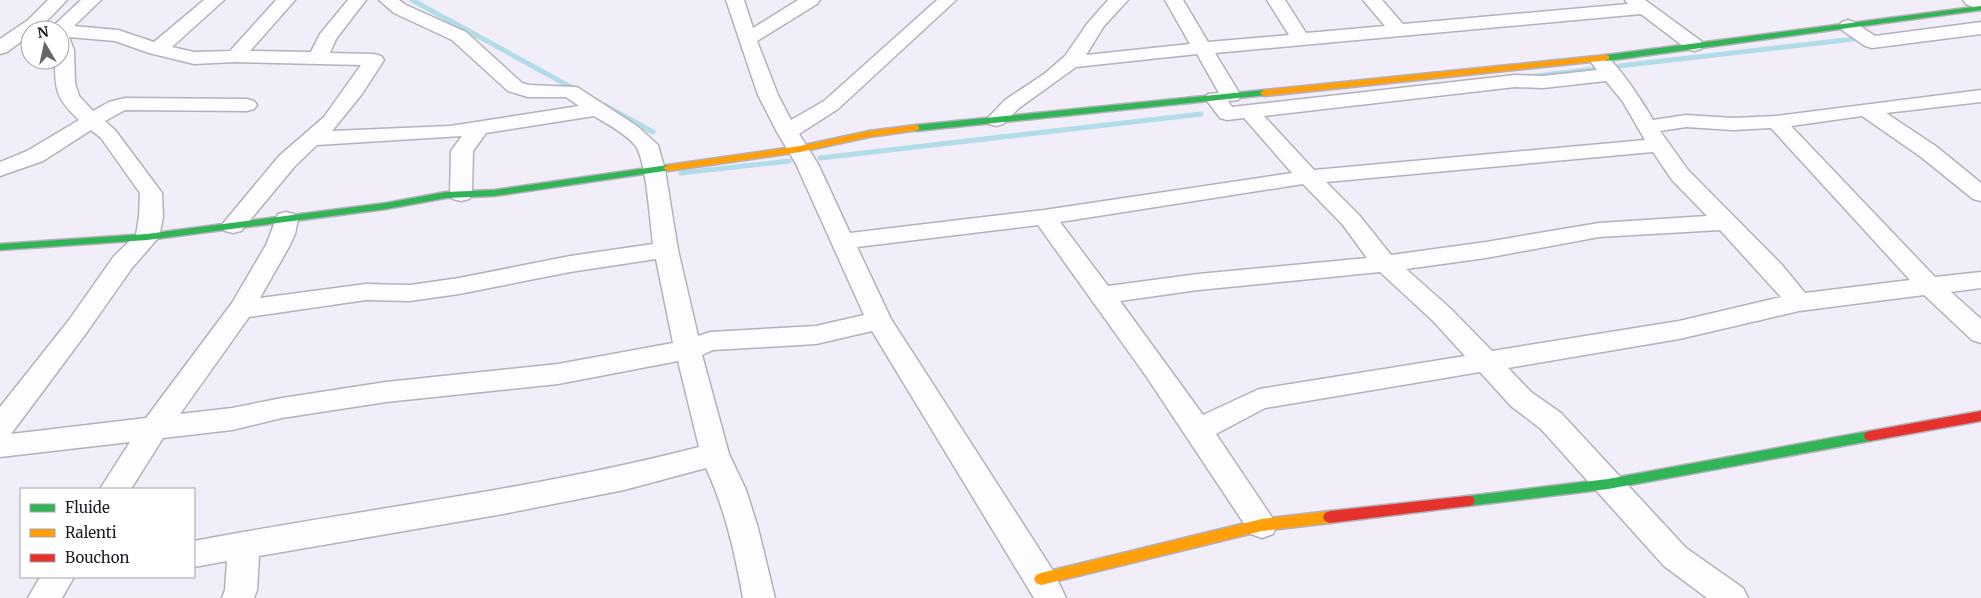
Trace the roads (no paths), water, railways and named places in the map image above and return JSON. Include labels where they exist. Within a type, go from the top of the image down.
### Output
[{"type":"street","points":[[0,48],[28,28],[58,0]]},
{"type":"street","points":[[70,20],[92,0]]},
{"type":"street","points":[[156,50],[215,0]]},
{"type":"street","points":[[235,56],[286,0]]},
{"type":"street","points":[[318,58],[327,38],[357,0]]},
{"type":"street","points":[[388,0],[400,9],[459,36],[515,87],[528,91],[570,91],[630,130],[647,145],[654,170],[666,250],[688,350],[715,454],[731,490],[753,566],[759,598]]},
{"type":"street","points":[[735,0],[768,95],[787,132],[800,149],[879,321],[1046,588],[1262,524],[1608,484],[1981,416]]},
{"type":"street","points":[[747,39],[811,0]]},
{"type":"street","points":[[787,132],[831,105],[947,0]]},
{"type":"street","points":[[996,120],[1006,108],[1036,89],[1070,62],[1091,31],[1119,0]]},
{"type":"street","points":[[1174,0],[1202,48],[1223,97],[1227,114],[1515,81],[1543,82],[1694,45],[1848,26],[1978,7]]},
{"type":"street","points":[[1276,0],[1301,39]]},
{"type":"street","points":[[1372,0],[1398,30]]},
{"type":"street","points":[[1070,62],[1639,4],[1694,45]]},
{"type":"street","points":[[1848,26],[1872,42],[1981,28]]},
{"type":"street","points":[[70,31],[118,36],[156,50],[194,58],[235,56],[374,60],[355,90],[331,121],[287,161],[233,226]]},
{"type":"street","points":[[0,247],[147,237],[461,194],[494,193],[800,149],[869,134],[1223,97],[1604,66]]},
{"type":"street","points":[[1604,66],[1632,100],[1653,136],[1680,175],[1773,271],[1799,302]]},
{"type":"street","points":[[0,426],[78,326],[123,262],[147,237],[151,217],[151,193],[112,139],[69,98],[66,70]]},
{"type":"street","points":[[843,240],[1044,217],[1308,177],[1653,136],[1686,121],[1734,124],[1776,122],[1981,96]]},
{"type":"street","points":[[35,156],[93,122],[116,106],[125,104],[247,105]]},
{"type":"street","points":[[312,139],[362,134],[450,132],[598,109]]},
{"type":"street","points":[[1867,110],[1929,152],[1981,194]]},
{"type":"street","points":[[1250,111],[1259,124],[1308,177],[1351,220],[1385,264],[1442,315],[1521,399],[1551,421],[1675,557],[1732,598]]},
{"type":"street","points":[[1776,122],[1930,286],[1981,334]]},
{"type":"street","points":[[461,194],[462,151],[480,126]]},
{"type":"street","points":[[403,134],[424,144],[462,151]]},
{"type":"street","points":[[0,168],[35,156],[112,139]]},
{"type":"street","points":[[1044,217],[1103,295],[1199,430],[1262,524]]},
{"type":"street","points":[[116,488],[154,429],[190,383],[241,310],[278,245],[283,234],[286,219]]},
{"type":"street","points":[[1103,295],[1198,282],[1385,264],[1486,250],[1599,230],[1726,222]]},
{"type":"street","points":[[241,310],[366,292],[410,293],[459,286],[570,264],[666,250]]},
{"type":"street","points":[[1199,430],[1259,399],[1679,330],[1799,302],[1981,280]]},
{"type":"street","points":[[0,446],[232,419],[282,408],[386,392],[558,374],[688,350],[710,341],[816,335],[879,321]]},
{"type":"street","points":[[195,554],[503,502],[624,478],[715,454]]},
{"type":"street","points":[[238,598],[241,590],[244,545]]},
{"type":"street","points":[[44,598],[57,578]]},
{"type":"waterway","points":[[412,0],[578,91]]},
{"type":"waterway","points":[[1619,66],[1854,39]]},
{"type":"waterway","points":[[1528,77],[1594,69]]},
{"type":"waterway","points":[[604,105],[653,132]]},
{"type":"waterway","points":[[820,158],[1201,114]]},
{"type":"waterway","points":[[681,173],[789,161]]}]
